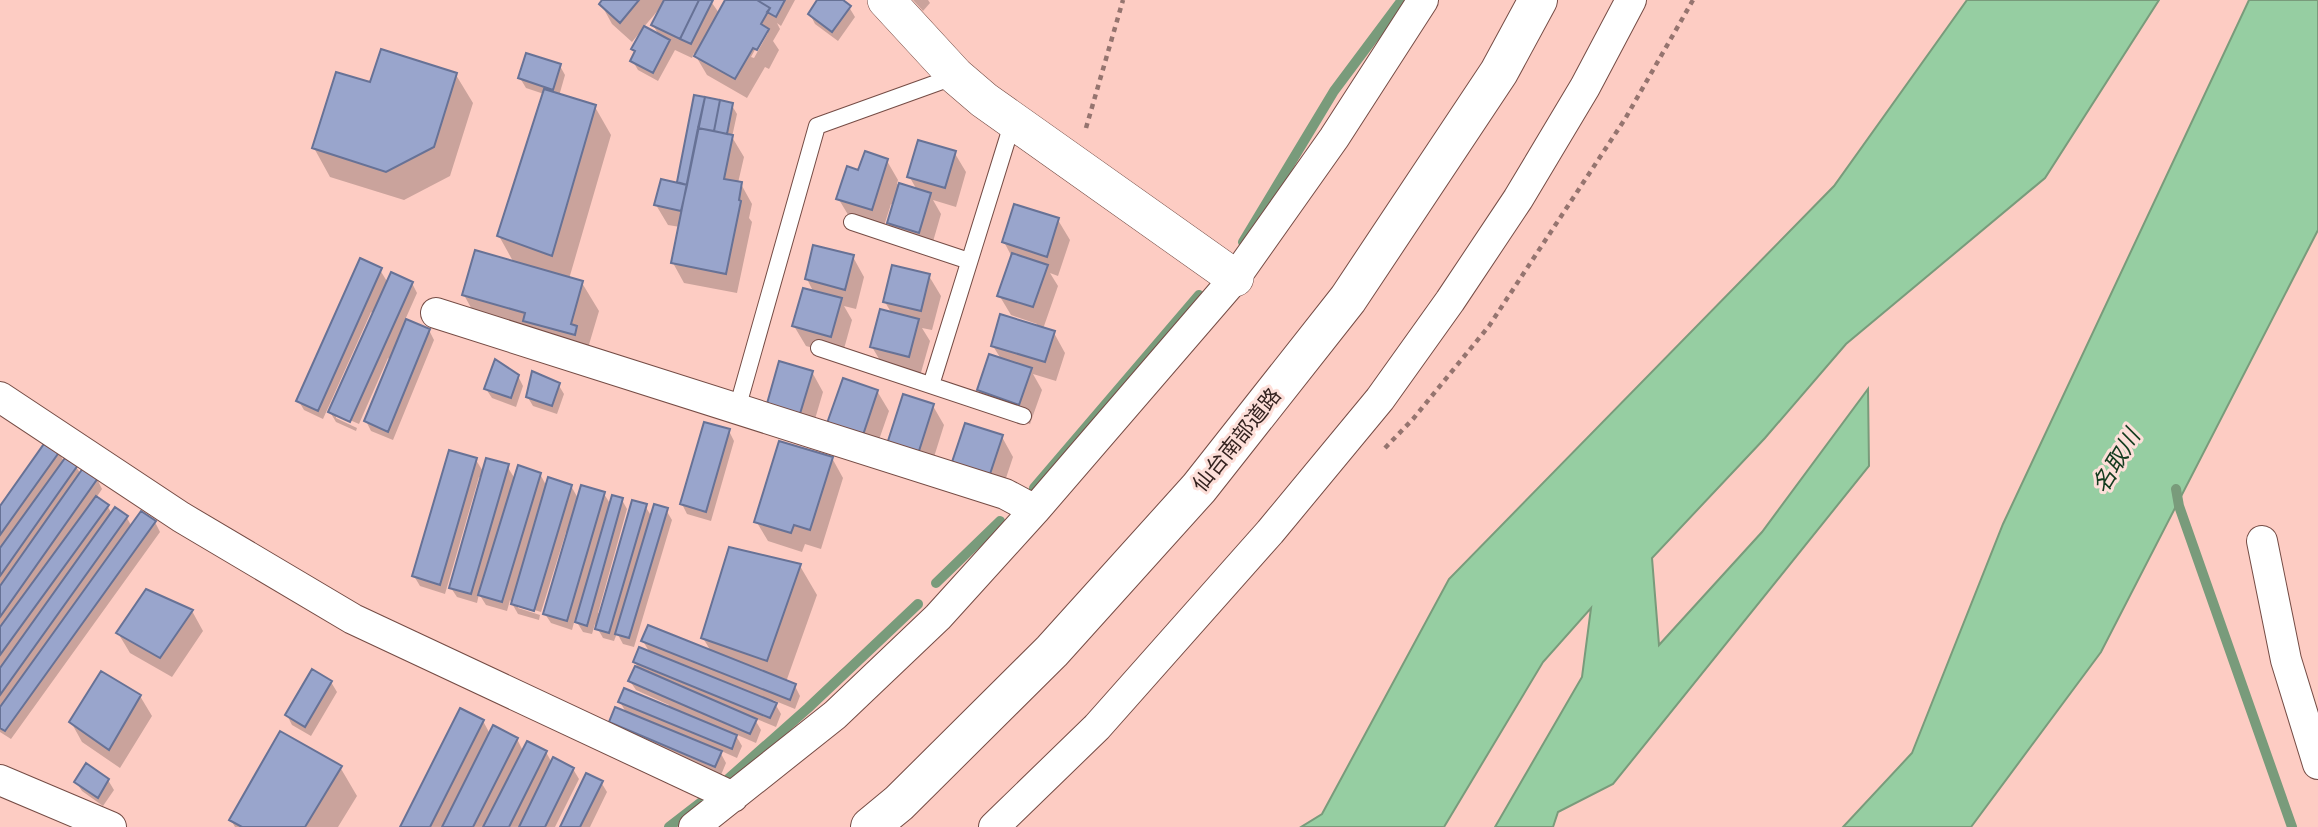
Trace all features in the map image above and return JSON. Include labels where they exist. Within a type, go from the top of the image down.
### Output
[{"type":"highway","name":"仙台南部道路","points":[[870,827],[899,803],[1052,651],[1199,488],[1348,299],[1499,72],[1538,0]]},
{"type":"street","points":[[886,0],[956,76],[1075,166],[1235,278]]},
{"type":"street","points":[[694,827],[835,715],[937,617],[1035,510],[1235,278],[1334,138],[1423,0]]},
{"type":"street","points":[[995,827],[1097,727],[1270,532],[1380,399],[1518,199],[1585,88],[1631,0]]},
{"type":"street","points":[[436,313],[1005,494],[1035,510]]},
{"type":"street","points":[[0,397],[181,517],[353,619],[733,797]]},
{"type":"street","points":[[2262,541],[2286,660],[2318,764]]},
{"type":"street","points":[[0,780],[111,827]]},
{"type":"lane","points":[[737,409],[817,126],[956,76]]},
{"type":"lane","points":[[932,385],[1013,121]]},
{"type":"lane","points":[[852,222],[969,261]]},
{"type":"lane","points":[[820,348],[1023,416]]},
{"type":"path","points":[[1075,166],[1123,0]]},
{"type":"water","points":[[1967,0],[2159,0],[2045,178],[1846,344],[1765,438],[1652,558],[1659,645],[1762,532],[1868,389],[1869,466],[1613,784],[1558,812],[1553,827],[1495,827],[1582,677],[1591,608],[1543,662],[1444,827],[1301,827],[1322,814],[1449,579],[1834,186]]},
{"type":"water","name":"名取川","points":[[2249,0],[2318,0],[2318,230],[2101,652],[1971,827],[1843,827],[1912,753],[2003,524]]},
{"type":"building","points":[[602,0],[639,0],[620,23],[599,4]]},
{"type":"building","points":[[664,0],[699,0],[680,39],[651,25]]},
{"type":"building","points":[[699,0],[713,0],[691,44],[680,39]]},
{"type":"building","points":[[725,0],[757,0],[770,8],[761,24],[769,29],[757,50],[753,48],[735,79],[694,56]]},
{"type":"building","points":[[757,0],[785,0],[776,17],[767,12],[770,8]]},
{"type":"building","points":[[817,0],[843,0],[851,6],[832,32],[808,14]]},
{"type":"building","points":[[644,26],[670,40],[653,73],[630,61],[635,51],[631,49]]},
{"type":"building","points":[[381,49],[457,73],[434,147],[386,172],[312,148],[336,72],[370,82]]},
{"type":"building","points":[[526,53],[561,64],[553,90],[518,78]]},
{"type":"building","points":[[544,89],[596,105],[552,256],[497,236]]},
{"type":"building","points":[[694,95],[705,97],[687,185],[677,182]]},
{"type":"building","points":[[705,97],[720,100],[714,131],[698,128]]},
{"type":"building","points":[[720,100],[733,103],[727,134],[714,131]]},
{"type":"building","points":[[698,128],[733,135],[724,179],[742,182],[741,201],[726,274],[671,263]]},
{"type":"building","points":[[918,140],[956,151],[945,188],[907,177]]},
{"type":"building","points":[[865,151],[888,159],[872,210],[836,199],[847,166],[858,170]]},
{"type":"building","points":[[661,179],[687,185],[681,211],[654,205]]},
{"type":"building","points":[[899,183],[931,193],[919,233],[887,223]]},
{"type":"building","points":[[1014,204],[1059,218],[1047,257],[1002,242]]},
{"type":"building","points":[[813,245],[854,255],[845,290],[805,279]]},
{"type":"building","points":[[475,250],[583,281],[571,324],[577,326],[575,335],[523,321],[525,313],[462,295]]},
{"type":"building","points":[[1012,253],[1048,265],[1033,307],[997,296]]},
{"type":"building","points":[[360,258],[382,268],[318,411],[296,401]]},
{"type":"building","points":[[892,265],[930,274],[921,311],[883,302]]},
{"type":"building","points":[[391,272],[413,282],[350,422],[328,412]]},
{"type":"building","points":[[803,288],[842,298],[831,337],[792,326]]},
{"type":"building","points":[[880,309],[919,319],[909,357],[870,347]]},
{"type":"building","points":[[1000,314],[1055,331],[1045,362],[991,346]]},
{"type":"building","points":[[406,319],[430,329],[388,432],[364,421]]},
{"type":"building","points":[[989,354],[1032,368],[1019,405],[977,390]]},
{"type":"building","points":[[495,359],[519,375],[511,398],[484,389]]},
{"type":"building","points":[[779,361],[813,371],[799,417],[766,407]]},
{"type":"building","points":[[532,371],[560,383],[552,406],[526,397]]},
{"type":"building","points":[[843,378],[878,390],[862,438],[826,426]]},
{"type":"building","points":[[903,394],[934,404],[918,454],[887,444]]},
{"type":"building","points":[[704,422],[730,429],[706,512],[680,504]]},
{"type":"building","points":[[965,423],[1003,435],[989,477],[951,465]]},
{"type":"building","points":[[46,441],[60,451],[0,535],[0,506]]},
{"type":"building","points":[[779,441],[833,457],[810,530],[794,525],[791,533],[754,522]]},
{"type":"building","points":[[449,450],[477,458],[440,585],[412,576]]},
{"type":"building","points":[[65,458],[78,465],[0,576],[0,548]]},
{"type":"building","points":[[486,458],[509,464],[471,594],[449,588]]},
{"type":"building","points":[[518,465],[541,473],[502,602],[478,595]]},
{"type":"building","points":[[83,468],[98,478],[0,617],[0,586]]},
{"type":"building","points":[[548,477],[572,485],[534,611],[511,604]]},
{"type":"building","points":[[581,485],[605,492],[567,621],[543,614]]},
{"type":"building","points":[[612,495],[623,498],[587,626],[575,622]]},
{"type":"building","points":[[96,496],[109,505],[0,655],[0,627]]},
{"type":"building","points":[[632,500],[647,504],[609,633],[595,629]]},
{"type":"building","points":[[654,504],[668,508],[629,638],[615,634]]},
{"type":"building","points":[[115,507],[128,516],[0,695],[0,668]]},
{"type":"building","points":[[141,511],[156,521],[5,731],[0,728],[0,707]]},
{"type":"building","points":[[729,547],[801,564],[767,661],[701,638]]},
{"type":"building","points":[[146,589],[193,610],[160,658],[116,633]]},
{"type":"building","points":[[648,625],[796,684],[790,700],[641,641]]},
{"type":"building","points":[[639,647],[777,703],[770,718],[633,662]]},
{"type":"building","points":[[635,666],[757,719],[750,734],[628,681]]},
{"type":"building","points":[[312,669],[332,681],[305,727],[285,715]]},
{"type":"building","points":[[101,671],[141,695],[109,750],[69,722]]},
{"type":"building","points":[[624,688],[737,735],[732,749],[618,702]]},
{"type":"building","points":[[615,707],[722,751],[715,767],[609,722]]},
{"type":"building","points":[[460,708],[484,720],[430,827],[400,827]]},
{"type":"building","points":[[493,725],[518,738],[473,827],[442,827]]},
{"type":"building","points":[[280,731],[342,766],[305,827],[242,827],[229,820]]},
{"type":"building","points":[[527,741],[547,751],[509,827],[483,827]]},
{"type":"building","points":[[553,757],[574,768],[545,827],[519,827]]},
{"type":"building","points":[[86,763],[109,779],[98,798],[74,782]]},
{"type":"building","points":[[586,773],[603,781],[580,827],[560,827]]},
{"type":"waterway","points":[[1243,242],[1334,91],[1402,0]]},
{"type":"waterway","points":[[1034,488],[1199,295]]},
{"type":"waterway","points":[[2176,489],[2179,506],[2292,827]]},
{"type":"waterway","points":[[936,583],[1000,521]]},
{"type":"waterway","points":[[728,779],[918,604]]},
{"type":"waterway","points":[[669,827],[704,800]]}]
